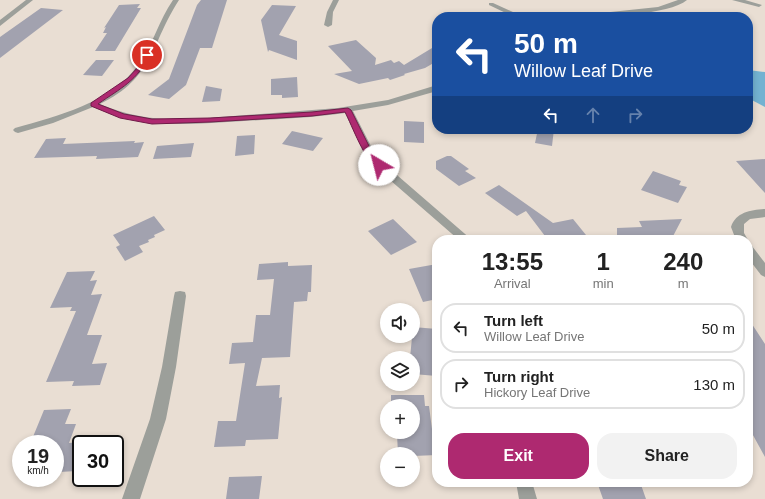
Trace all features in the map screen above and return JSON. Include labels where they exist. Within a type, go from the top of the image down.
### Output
[{"type":"street","points":[[0,24],[30,0]]},
{"type":"street","points":[[18,130],[50,121],[93,104],[130,79],[141,67],[176,0]]},
{"type":"street","points":[[328,25],[330,12],[336,0]]},
{"type":"street","points":[[630,12],[659,9],[684,0]]},
{"type":"street","points":[[735,0],[759,5]]},
{"type":"street","points":[[491,4],[509,12]]},
{"type":"street","points":[[93,104],[122,116],[159,122],[180,122],[312,114],[348,110],[391,102],[432,90]]},
{"type":"street","points":[[348,110],[369,153],[379,165],[460,235]]},
{"type":"street","points":[[740,235],[737,229],[739,222],[743,217],[752,214],[765,213]]},
{"type":"street","points":[[753,256],[765,272]]},
{"type":"street","points":[[131,499],[158,419],[169,367],[180,296]]},
{"type":"street","points":[[525,487],[528,499]]},
{"type":"water","points":[[753,71],[765,72],[765,107],[753,101]]},
{"type":"building","points":[[201,0],[227,0],[212,48],[200,48],[186,85],[169,99],[148,95],[169,79],[197,5]]},
{"type":"building","points":[[140,4],[137,8],[141,8],[115,51],[95,51],[107,33],[103,33],[106,27],[104,28],[119,5]]},
{"type":"building","points":[[272,5],[296,6],[279,35],[297,41],[297,60],[269,50],[268,52],[261,20]]},
{"type":"building","points":[[41,8],[63,10],[0,58],[0,37]]},
{"type":"building","points":[[356,40],[376,58],[375,65],[391,60],[394,63],[399,61],[404,65],[432,48],[432,64],[425,68],[390,80],[388,78],[359,84],[334,74],[352,71],[328,46]]},
{"type":"building","points":[[96,60],[114,60],[102,76],[83,75]]},
{"type":"building","points":[[297,77],[298,97],[282,98],[282,95],[271,95],[271,79]]},
{"type":"building","points":[[206,86],[222,89],[220,101],[202,102]]},
{"type":"building","points":[[404,121],[424,122],[424,143],[404,142]]},
{"type":"building","points":[[292,131],[323,138],[313,151],[282,144]]},
{"type":"building","points":[[537,134],[553,134],[552,146],[535,143]]},
{"type":"building","points":[[255,135],[254,154],[235,156],[237,136]]},
{"type":"building","points":[[66,138],[63,144],[135,141],[134,143],[144,142],[138,157],[96,159],[97,156],[34,158],[46,139]]},
{"type":"building","points":[[194,143],[191,157],[153,159],[157,146]]},
{"type":"building","points":[[447,156],[451,156],[469,169],[465,171],[476,178],[459,186],[436,169],[436,161]]},
{"type":"building","points":[[765,159],[765,193],[736,161]]},
{"type":"building","points":[[653,171],[681,181],[679,185],[687,187],[678,203],[641,190]]},
{"type":"building","points":[[499,185],[553,223],[573,219],[586,235],[544,235],[526,211],[517,216],[485,193]]},
{"type":"building","points":[[154,216],[165,230],[154,235],[155,237],[148,240],[149,242],[139,246],[143,252],[125,261],[116,247],[120,245],[113,235]]},
{"type":"building","points":[[393,219],[417,242],[391,255],[368,231]]},
{"type":"building","points":[[682,219],[674,235],[617,235],[617,228],[642,227],[639,221]]},
{"type":"building","points":[[288,262],[288,266],[312,265],[311,292],[308,292],[307,301],[294,302],[290,357],[262,358],[256,386],[280,385],[279,398],[282,397],[278,439],[246,440],[245,446],[214,447],[218,421],[236,421],[245,363],[229,364],[232,343],[253,342],[256,315],[270,315],[274,279],[257,280],[259,264]]},
{"type":"building","points":[[432,265],[432,300],[423,302],[409,269]]},
{"type":"building","points":[[95,271],[90,281],[97,280],[91,295],[102,294],[87,335],[102,335],[92,364],[107,363],[100,385],[72,386],[74,381],[46,382],[76,311],[70,311],[72,307],[50,308],[67,272]]},
{"type":"building","points":[[753,326],[765,344],[765,457],[753,435]]},
{"type":"building","points":[[420,328],[432,329],[432,376],[420,375],[420,351],[411,351],[411,343],[420,343]]},
{"type":"building","points":[[391,395],[424,395],[425,406],[429,406],[432,429],[432,455],[420,456],[420,447],[398,447],[397,439],[420,439],[420,399],[391,399]]},
{"type":"building","points":[[71,409],[65,424],[76,424],[69,443],[72,443],[72,471],[64,472],[64,435],[34,435],[44,410]]},
{"type":"building","points":[[262,476],[259,499],[226,499],[229,477]]},
{"type":"building","points":[[599,487],[642,487],[646,499],[603,499]]},
{"type":"route","points":[[147,55],[141,67],[130,79],[115,91],[93,104],[122,116],[152,121],[180,122],[312,114],[348,110],[361,139],[369,153],[379,165]]}]
